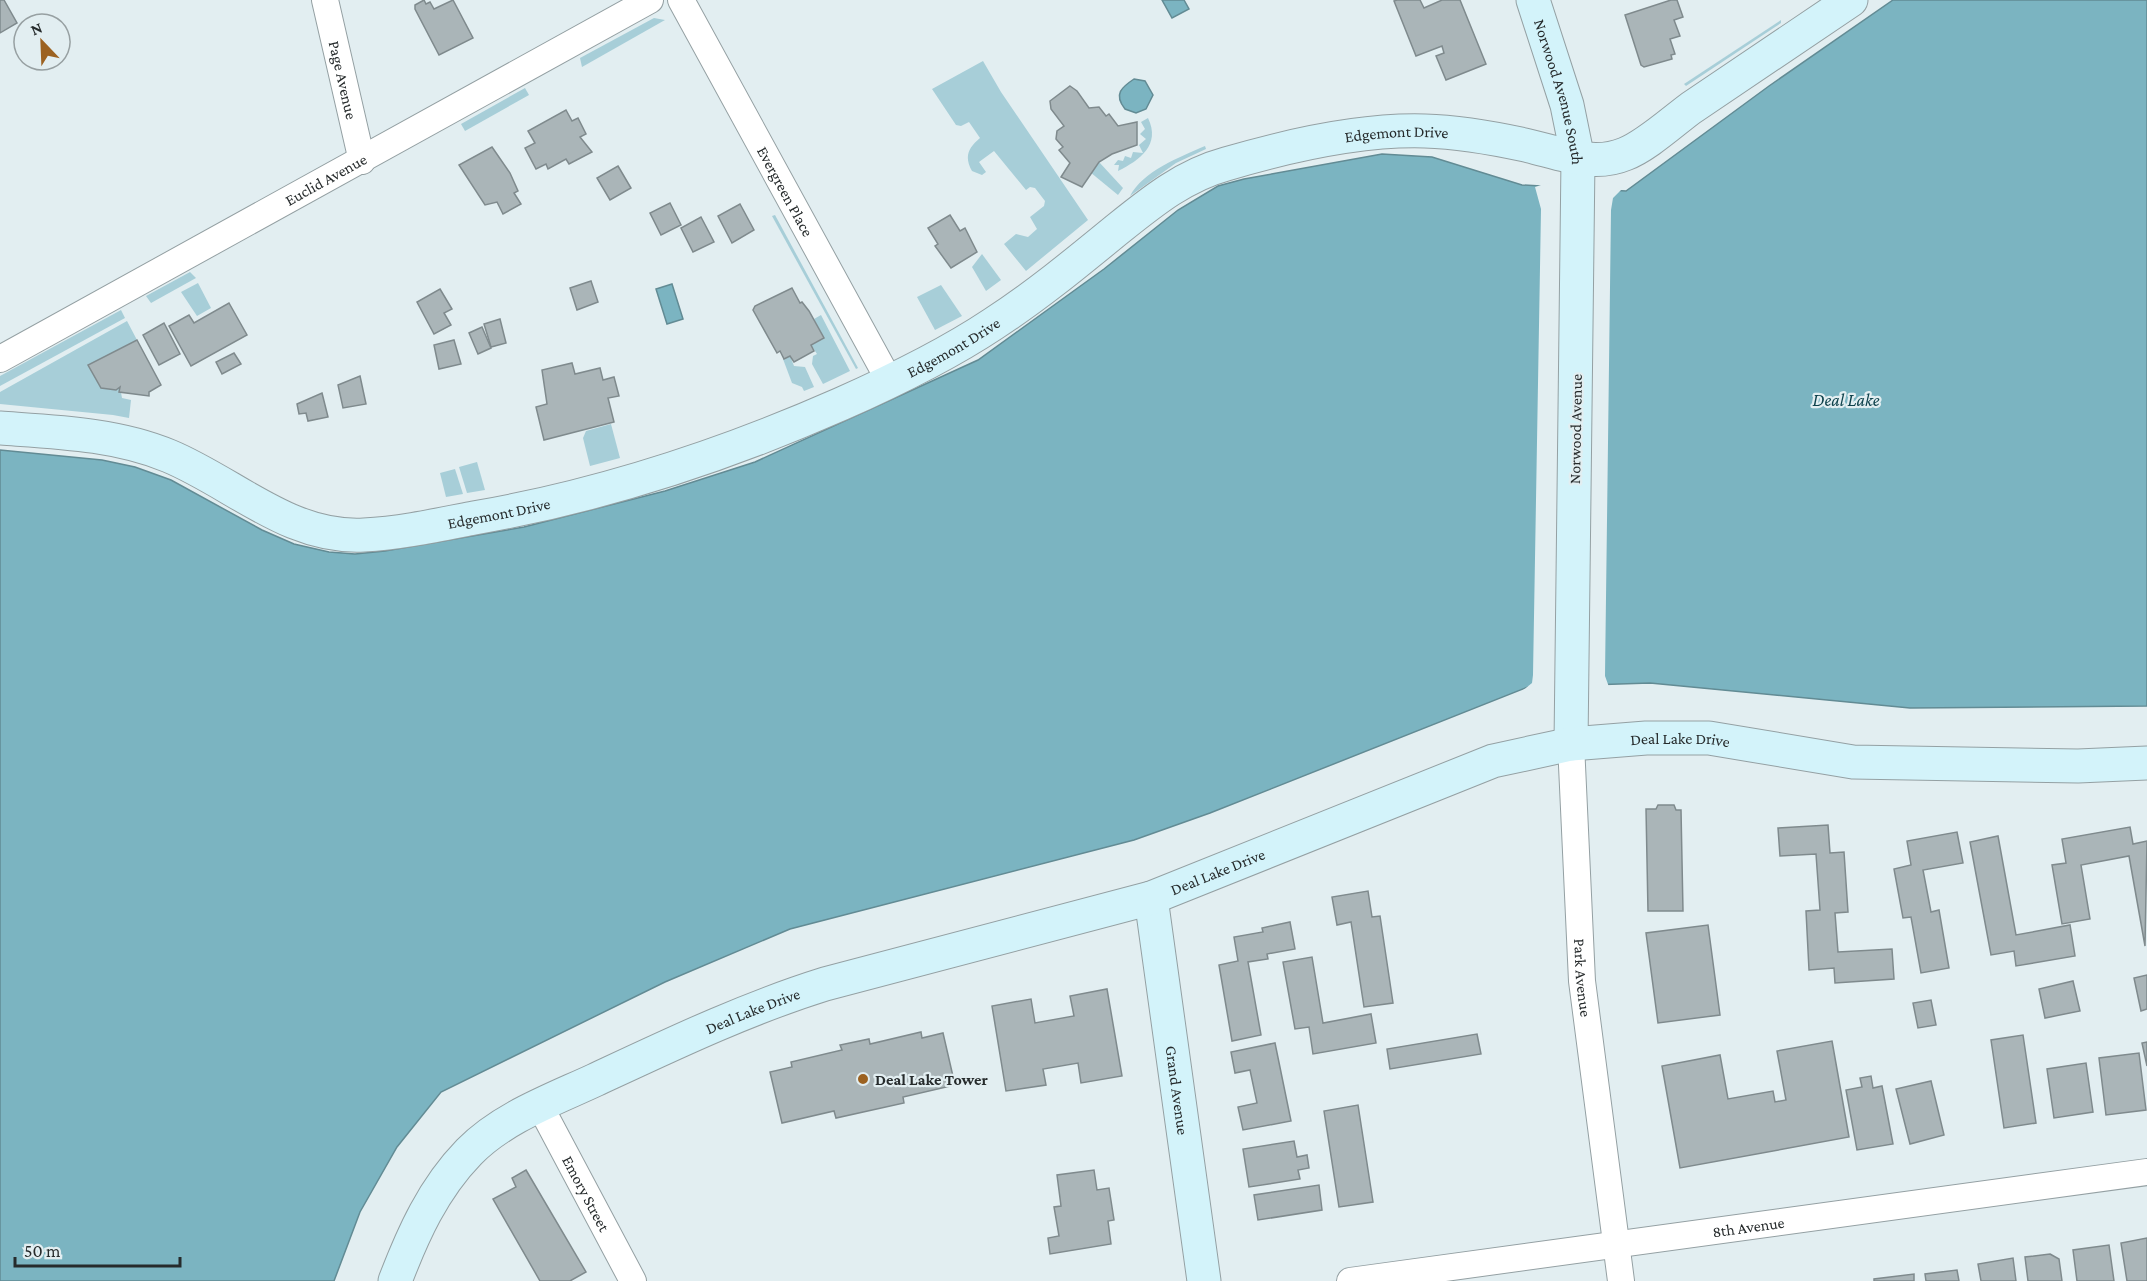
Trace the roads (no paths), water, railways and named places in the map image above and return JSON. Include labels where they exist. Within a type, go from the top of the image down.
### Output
[{"type":"street","name":"Page Avenue","points":[[325,0],[362,161]]},
{"type":"street","name":"Euclid Avenue","points":[[0,359],[650,0]]},
{"type":"street","name":"Evergreen Place","points":[[681,0],[890,382]]},
{"type":"street","name":"Norwood Avenue South","points":[[1533,0],[1567,105],[1579,173]]},
{"type":"street","name":"Edgemont Drive","points":[[0,428],[129,443],[188,464],[289,520],[326,532],[359,535],[409,530],[504,513],[639,478],[748,443],[890,382],[961,345],[1021,306],[1179,183],[1226,164],[1320,142],[1394,131],[1465,134],[1527,146],[1579,173],[1625,154],[1851,0]]},
{"type":"street","name":"Norwood Avenue","points":[[1570,673],[1579,173]]},
{"type":"street","name":"Park Avenue","points":[[1570,673],[1582,981],[1621,1281]]},
{"type":"street","name":"Deal Lake Drive","points":[[395,1281],[410,1242],[445,1179],[483,1139],[540,1106],[709,1027],[777,999],[825,984],[1151,898],[1493,761],[1571,744],[1646,738],[1709,738],[1852,762],[2078,766],[2147,763]]},
{"type":"street","name":"Grand Avenue","points":[[1151,898],[1204,1281]]},
{"type":"street","name":"Emory Street","points":[[540,1106],[633,1281]]},
{"type":"street","name":"8th Avenue","points":[[1350,1281],[2147,1172]]},
{"type":"water","points":[[1162,0],[1184,0],[1189,9],[1172,18]]},
{"type":"water","name":"Deal Lake","points":[[1893,0],[2147,0],[2147,706],[1910,708],[1650,683],[1528,687],[1210,813],[1134,840],[790,929],[665,982],[441,1092],[397,1147],[360,1212],[334,1281],[0,1281],[0,450],[102,460],[135,467],[171,480],[262,530],[294,544],[329,552],[355,554],[385,551],[524,527],[665,491],[755,462],[978,360],[1104,269],[1178,210],[1218,186],[1244,179],[1382,154],[1432,157],[1522,185],[1626,191],[1769,86]]},
{"type":"water","points":[[1134,79],[1145,81],[1153,95],[1146,109],[1136,113],[1125,109],[1119,95],[1120,91]]},
{"type":"water","points":[[672,284],[683,319],[667,324],[656,289]]},
{"type":"place","name":"Deal Lake Tower","points":[[863,1079]]}]
